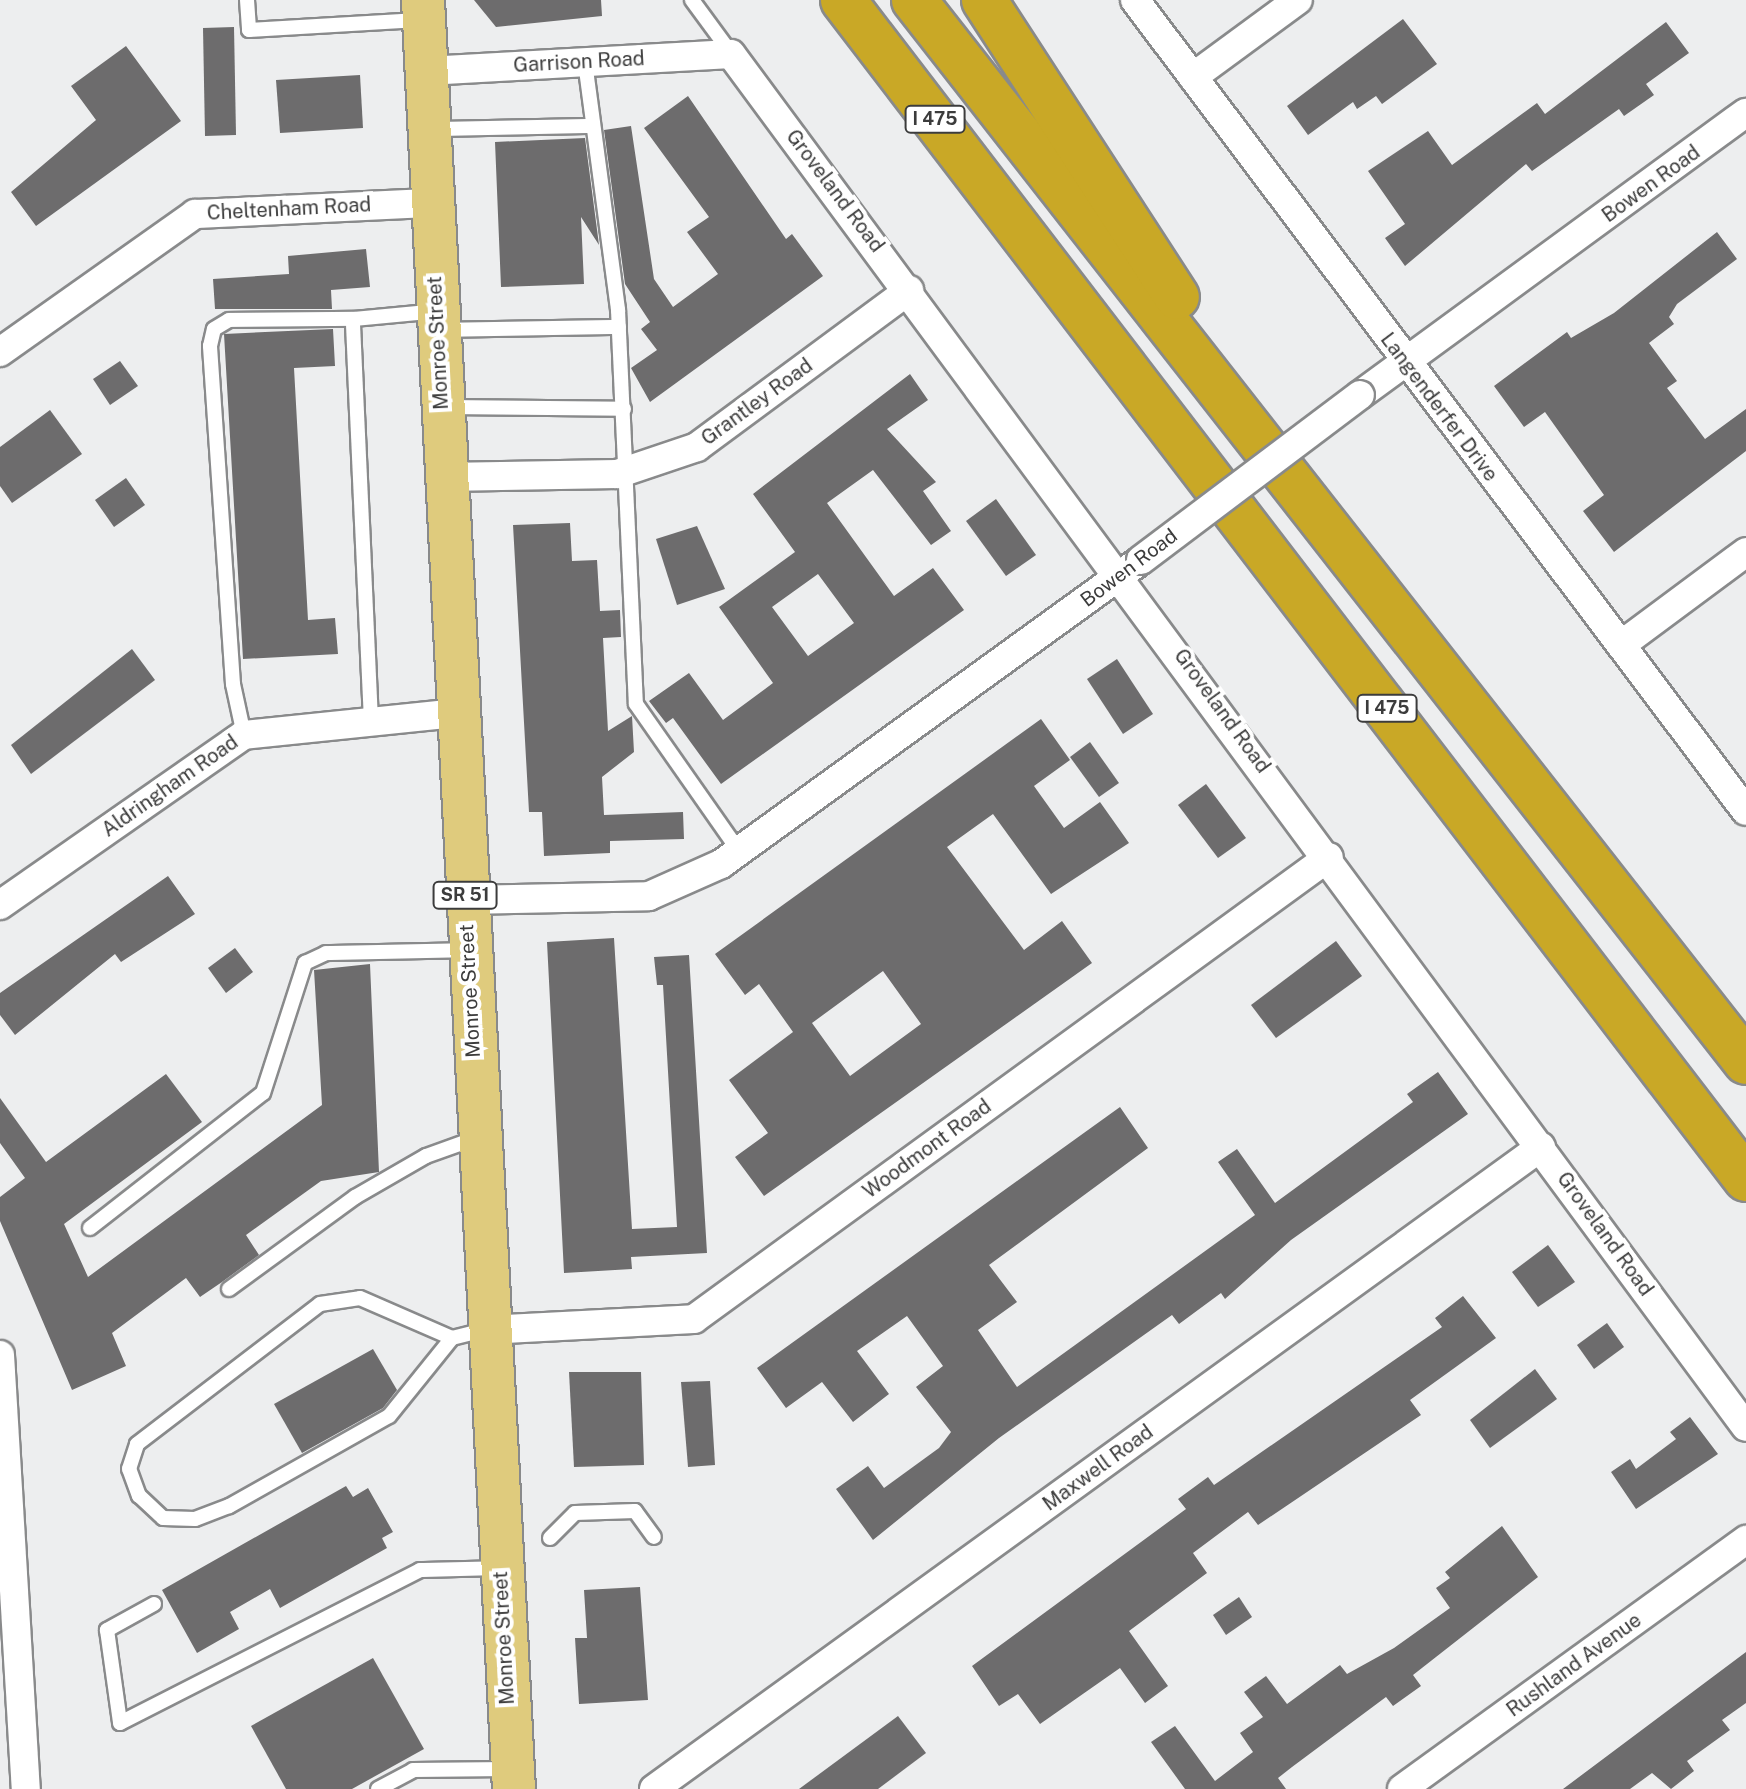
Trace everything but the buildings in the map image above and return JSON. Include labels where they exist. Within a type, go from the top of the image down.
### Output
[{"type":"highway","points":[[827,0],[1027,239]]},
{"type":"highway","name":"I 475","points":[[843,0],[1746,1179]]},
{"type":"highway","name":"I 475","points":[[914,0],[1746,1062]]},
{"type":"highway","points":[[984,0],[1177,297],[1538,764],[1642,926]]},
{"type":"main road","name":"Monroe Street","points":[[423,10],[477,1138],[469,1334],[500,1568],[513,1779]]},
{"type":"street","name":"Langenderfer Drive","points":[[1135,0],[1406,364],[1746,811]]},
{"type":"street","points":[[1193,77],[1298,0]]},
{"type":"street","name":"Garrison Road","points":[[427,71],[731,54]]},
{"type":"street","name":"Groveland Road","points":[[731,54],[909,290],[1132,567],[1329,857],[1746,1427]]},
{"type":"street","name":"Bowen Road","points":[[465,900],[649,896],[739,851],[1132,567],[1360,395],[1746,113]]},
{"type":"street","name":"Cheltenham Road","points":[[0,352],[195,214],[430,203]]},
{"type":"street","name":"Grantley Road","points":[[444,477],[627,470],[697,447],[909,290]]},
{"type":"street","points":[[1621,645],[1746,552]]},
{"type":"street","name":"Aldringham Road","points":[[0,905],[244,735],[456,713]]},
{"type":"street","name":"Woodmont Road","points":[[469,1334],[694,1319],[1329,857]]},
{"type":"street","name":"Maxwell Road","points":[[654,1789],[1541,1147]]},
{"type":"street","points":[[1,1359],[10,1712],[26,1789]]},
{"type":"street","name":"Rushland Avenue","points":[[1402,1789],[1746,1540]]},
{"type":"lane","points":[[247,0],[249,30],[423,10]]},
{"type":"lane","name":"Groveland Road","points":[[692,0],[731,54]]},
{"type":"lane","points":[[585,62],[619,327],[636,704],[739,851]]},
{"type":"lane","points":[[428,129],[592,126]]},
{"type":"lane","points":[[244,735],[233,684],[210,346],[214,329],[229,320],[353,319],[619,327]]},
{"type":"lane","points":[[353,319],[371,721]]},
{"type":"lane","points":[[442,407],[624,409]]},
{"type":"lane","points":[[90,1228],[263,1093],[305,963],[326,953],[468,950]]},
{"type":"lane","points":[[229,1289],[355,1197],[426,1156],[477,1138]]},
{"type":"lane","points":[[360,1298],[469,1334],[389,1416],[229,1506],[195,1519],[163,1518],[139,1496],[129,1469],[137,1444],[320,1304],[360,1298]]},
{"type":"lane","points":[[550,1538],[575,1513],[635,1511],[654,1537]]},
{"type":"lane","points":[[154,1604],[107,1630],[120,1723],[420,1570],[500,1568]]},
{"type":"lane","points":[[378,1789],[422,1769],[513,1779]]}]
